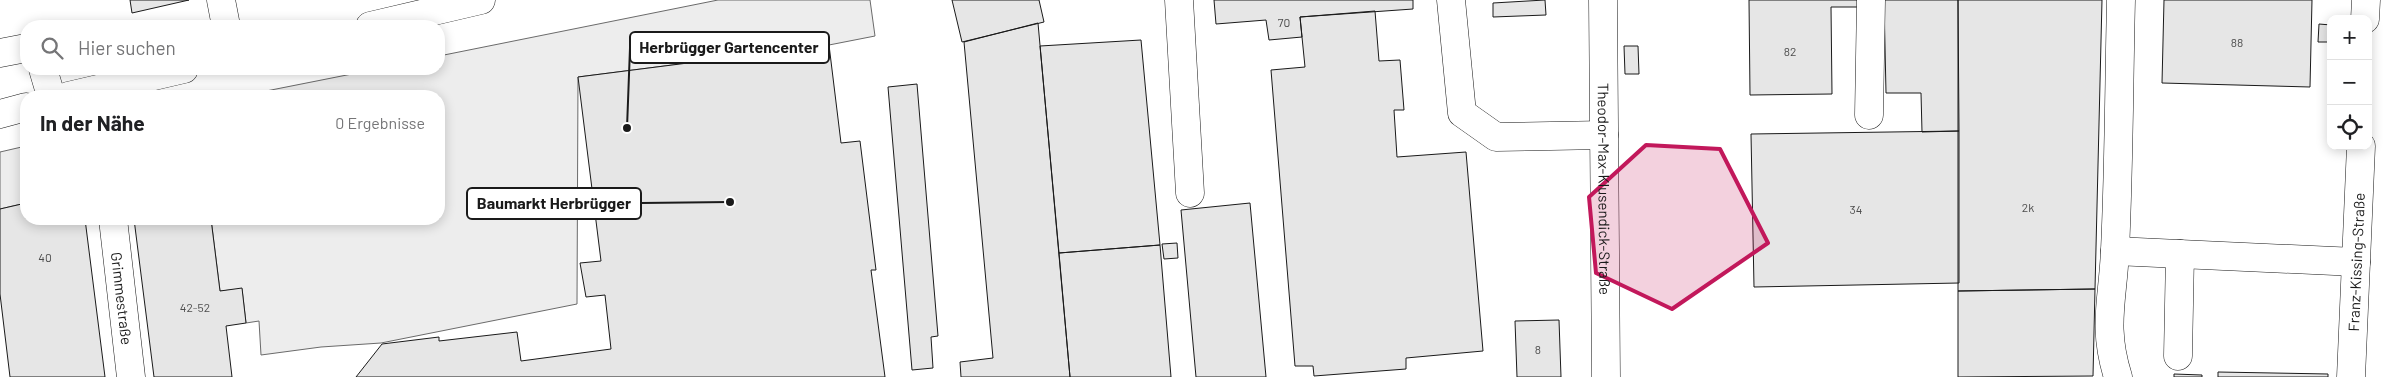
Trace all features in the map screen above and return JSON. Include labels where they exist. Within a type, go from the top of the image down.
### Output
[{"type":"street","points":[[221,0],[225,20]]},
{"type":"street","points":[[396,20],[482,0]]},
{"type":"street","points":[[1178,0],[1190,193]]},
{"type":"street","points":[[1451,0],[1462,112],[1496,137],[1604,135]]},
{"type":"street","name":"Theodor-Max-Klusendick-Straße","points":[[1603,0],[1606,377]]},
{"type":"street","points":[[1869,115],[1871,0]]},
{"type":"street","points":[[2118,377],[2109,346],[2107,324],[2115,251],[2121,0]]},
{"type":"street","points":[[2365,15],[2366,0]]},
{"type":"street","points":[[0,53],[20,49]]},
{"type":"street","points":[[46,75],[49,90]]},
{"type":"street","points":[[106,90],[162,75]]},
{"type":"street","points":[[0,114],[20,109]]},
{"type":"street","name":"Franz-Kissing-Straße","points":[[2351,377],[2361,150]]},
{"type":"street","name":"Grimmestraße","points":[[114,225],[131,377]]},
{"type":"street","points":[[2115,251],[2356,262]]},
{"type":"street","points":[[2178,356],[2180,254]]},
{"type":"highlighted area","points":[[1646,145],[1720,149],[1768,243],[1672,309],[1596,273],[1589,197]]},
{"type":"shaded area","points":[[718,0],[870,0],[875,36],[829,45],[578,77],[577,304],[381,343],[321,347],[261,355],[259,321],[246,323],[242,289],[220,291],[212,225],[445,225],[445,90],[271,90],[347,75],[445,75],[445,55]]},
{"type":"shaded area","points":[[20,147],[20,204],[0,209],[0,152]]},
{"type":"building","points":[[130,0],[189,0],[132,13]]},
{"type":"building","points":[[952,0],[1039,0],[1044,22],[962,42]]},
{"type":"building","points":[[1214,0],[1413,0],[1413,9],[1300,17],[1302,37],[1269,40],[1266,20],[1216,24]]},
{"type":"building","points":[[1545,0],[1546,15],[1493,17],[1493,3]]},
{"type":"building","points":[[1749,0],[1858,0],[1858,7],[1831,7],[1832,94],[1750,95]]},
{"type":"building","points":[[1884,0],[1958,0],[1959,131],[1922,132],[1921,93],[1886,93]]},
{"type":"building","points":[[1958,0],[2102,0],[2095,289],[1958,291]]},
{"type":"building","points":[[2164,0],[2312,0],[2310,87],[2162,83]]},
{"type":"building","points":[[1375,11],[1379,61],[1400,60],[1404,110],[1394,110],[1397,157],[1466,152],[1483,351],[1406,358],[1406,369],[1314,376],[1313,366],[1295,366],[1271,70],[1305,67],[1300,17]]},
{"type":"building","points":[[1038,23],[1070,377],[961,377],[960,362],[993,358],[964,42]]},
{"type":"building","points":[[2319,24],[2327,25],[2327,42],[2318,42]]},
{"type":"building","points":[[1141,40],[1160,245],[1059,253],[1040,46]]},
{"type":"building","points":[[829,45],[841,143],[860,141],[876,270],[871,270],[885,377],[356,377],[382,344],[439,337],[439,341],[517,332],[521,361],[611,349],[605,295],[586,297],[580,263],[601,261],[578,77]]},
{"type":"building","points":[[1624,46],[1638,46],[1639,74],[1625,74]]},
{"type":"building","points":[[917,84],[938,336],[931,337],[933,368],[912,370],[888,87]]},
{"type":"building","points":[[1959,131],[1959,283],[1754,287],[1751,134]]},
{"type":"building","points":[[1250,203],[1266,377],[1196,377],[1181,210]]},
{"type":"building","points":[[20,204],[20,225],[86,225],[105,377],[10,377],[0,294],[0,209]]},
{"type":"building","points":[[135,225],[212,225],[220,291],[242,288],[246,323],[226,326],[232,377],[154,377]]},
{"type":"building","points":[[1177,243],[1178,258],[1164,259],[1162,244]]},
{"type":"building","points":[[1160,245],[1171,377],[1070,377],[1059,253]]},
{"type":"building","points":[[2095,289],[2093,376],[1958,377],[1958,291]]},
{"type":"building","points":[[1559,320],[1561,377],[1517,377],[1515,321]]},
{"type":"building","points":[[2218,372],[2328,374],[2328,377],[2218,377]]},
{"type":"building","points":[[2174,374],[2202,375],[2202,377],[2174,377]]},
{"type":"place","name":"Herbrügger Gartencenter","points":[[627,128]]},
{"type":"place","name":"Baumarkt Herbrügger","points":[[730,202]]}]
